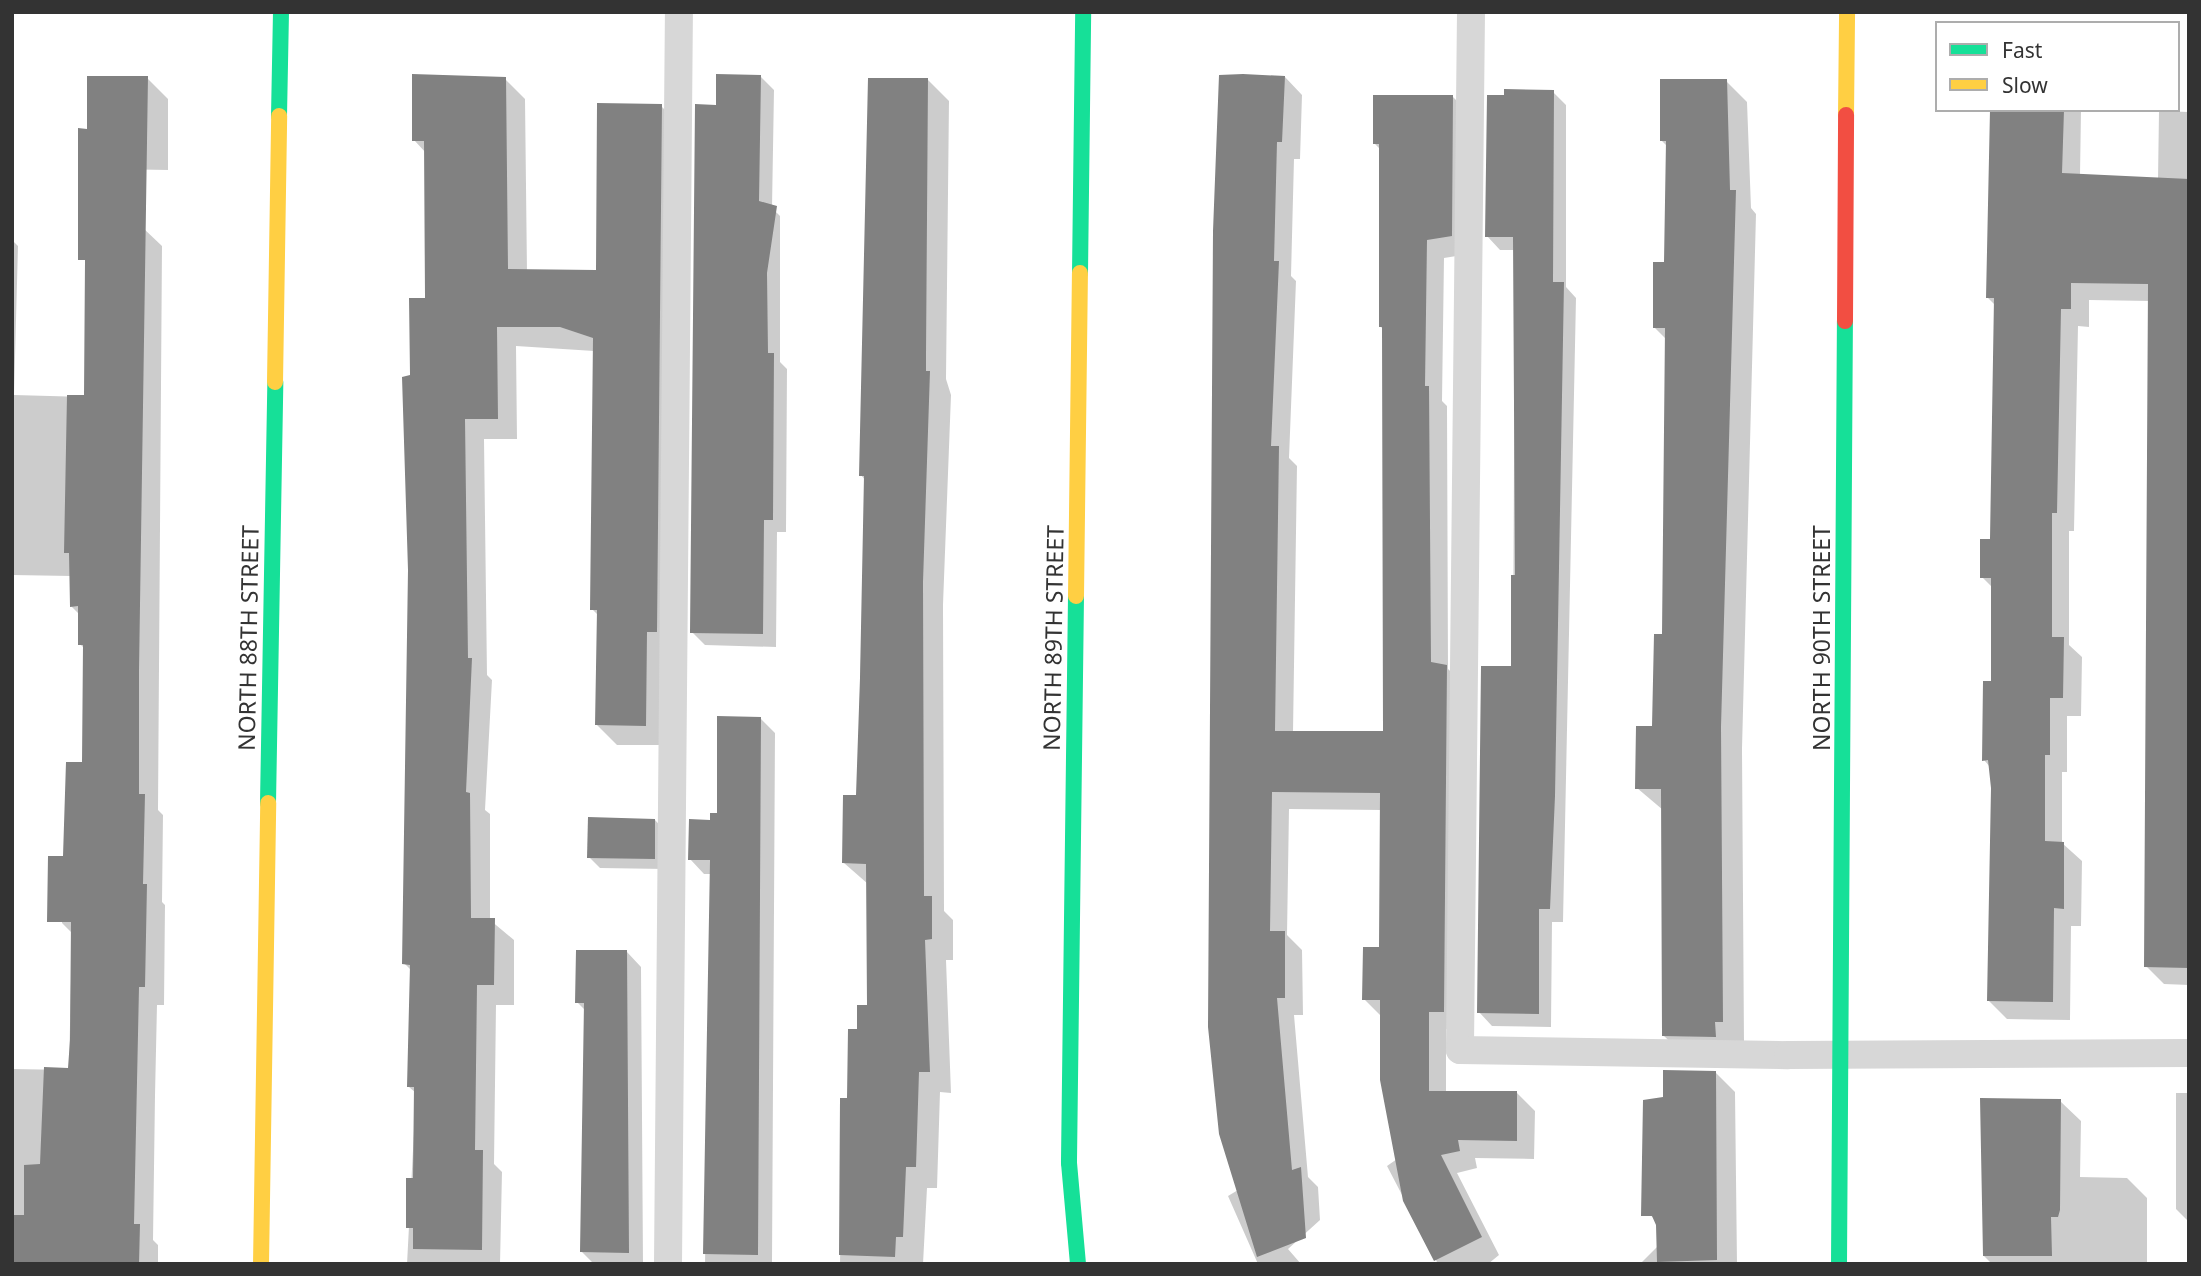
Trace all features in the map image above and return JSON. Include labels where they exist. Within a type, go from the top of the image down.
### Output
[{"type":"street","name":"NORTH 88TH STREET","points":[[261,1264],[281,12]]},
{"type":"street","name":"NORTH 89TH STREET","points":[[1078,1264],[1069,1163],[1083,12]]},
{"type":"street","name":"NORTH 90TH STREET","points":[[1839,1264],[1847,12]]},
{"type":"lane","points":[[668,1264],[679,12]]},
{"type":"lane","points":[[1471,12],[1460,1050],[1841,1055],[2189,1053]]},
{"type":"building","points":[[412,74],[506,77],[508,269],[596,270],[597,103],[662,104],[657,632],[647,632],[646,726],[595,725],[597,610],[590,610],[593,338],[560,327],[497,327],[498,419],[465,419],[468,658],[472,658],[466,792],[470,793],[471,918],[495,918],[494,985],[477,985],[475,1150],[483,1150],[482,1250],[413,1249],[413,1228],[406,1228],[406,1178],[413,1178],[414,1087],[407,1087],[410,965],[402,964],[408,570],[402,377],[410,375],[409,298],[425,298],[424,141],[412,141]]},
{"type":"building","points":[[716,74],[761,75],[759,201],[777,206],[767,273],[768,353],[774,353],[773,520],[764,520],[763,634],[690,633],[695,104],[716,105]]},
{"type":"building","points":[[1219,75],[1285,76],[1282,142],[1277,142],[1274,261],[1279,261],[1271,446],[1279,446],[1275,731],[1383,731],[1382,327],[1379,327],[1379,144],[1373,144],[1373,95],[1453,95],[1452,236],[1427,240],[1425,386],[1429,386],[1431,662],[1447,665],[1444,1012],[1429,1012],[1429,1091],[1517,1091],[1517,1141],[1458,1140],[1460,1151],[1441,1155],[1482,1237],[1434,1261],[1403,1201],[1380,1080],[1380,1000],[1362,1000],[1363,947],[1379,947],[1380,793],[1272,792],[1270,931],[1285,931],[1285,998],[1277,998],[1292,1170],[1301,1167],[1306,1238],[1257,1257],[1219,1134],[1208,1027],[1213,231]]},
{"type":"building","points":[[87,76],[148,76],[139,671],[139,794],[145,794],[143,884],[147,884],[145,987],[139,987],[134,1224],[140,1224],[139,1264],[12,1264],[12,1215],[24,1215],[24,1165],[40,1164],[44,1067],[68,1068],[70,1040],[71,922],[47,922],[48,856],[63,856],[66,762],[82,762],[83,645],[78,645],[78,606],[70,607],[69,553],[64,553],[67,395],[84,395],[85,260],[78,260],[78,128],[87,129]]},
{"type":"building","points":[[868,78],[928,78],[926,371],[930,371],[923,582],[924,896],[932,896],[932,939],[925,940],[930,1072],[919,1072],[916,1167],[906,1167],[903,1237],[896,1237],[895,1257],[839,1255],[840,1098],[847,1098],[848,1029],[857,1029],[857,1005],[867,1005],[866,864],[842,863],[843,795],[856,795],[860,678],[864,476],[859,476]]},
{"type":"building","points":[[1660,79],[1727,79],[1730,190],[1736,190],[1721,727],[1723,1022],[1715,1022],[1716,1037],[1662,1036],[1661,789],[1635,789],[1636,726],[1652,726],[1654,634],[1662,634],[1665,328],[1653,328],[1653,262],[1664,262],[1666,141],[1660,141]]},
{"type":"building","points":[[1504,89],[1554,90],[1553,282],[1564,282],[1555,796],[1550,909],[1539,909],[1539,1014],[1477,1013],[1481,666],[1511,666],[1511,575],[1515,575],[1513,237],[1485,237],[1487,95],[1504,95]]},
{"type":"building","points":[[1990,112],[2064,112],[2062,173],[2189,179],[2189,968],[2144,967],[2148,284],[2071,283],[2071,309],[2061,309],[2057,513],[2052,513],[2052,637],[2064,637],[2063,698],[2050,698],[2050,755],[2045,755],[2045,841],[2064,842],[2064,909],[2054,908],[2053,1002],[1987,1001],[1991,788],[1988,760],[1982,761],[1983,681],[1991,681],[1991,578],[1980,578],[1980,539],[1990,539],[1994,298],[1986,298]]},
{"type":"building","points":[[717,716],[761,717],[758,1255],[703,1254],[710,860],[688,860],[689,819],[710,820],[710,813],[717,813]]},
{"type":"building","points":[[588,817],[655,819],[655,859],[587,858]]},
{"type":"building","points":[[576,950],[627,950],[629,1253],[580,1252],[584,1003],[575,1003]]},
{"type":"building","points":[[1663,1070],[1716,1071],[1717,1260],[1657,1262],[1656,1225],[1652,1216],[1641,1216],[1643,1100],[1663,1097]]},
{"type":"building","points":[[1980,1098],[2061,1099],[2060,1210],[2058,1217],[2051,1217],[2052,1256],[1983,1256]]},
{"type":"traffic: fast","points":[[279,116],[281,12]]},
{"type":"traffic: fast","points":[[1080,273],[1083,12]]},
{"type":"traffic: fast","points":[[1839,1264],[1845,321]]},
{"type":"traffic: fast","points":[[268,803],[275,382]]},
{"type":"traffic: fast","points":[[1076,596],[1069,1163],[1078,1264]]},
{"type":"traffic: slow","points":[[1846,115],[1847,12]]},
{"type":"traffic: slow","points":[[275,382],[279,116]]},
{"type":"traffic: slow","points":[[1076,596],[1080,273]]},
{"type":"traffic: slow","points":[[261,1264],[268,803]]},
{"type":"traffic: jam","points":[[1845,321],[1846,115]]}]
